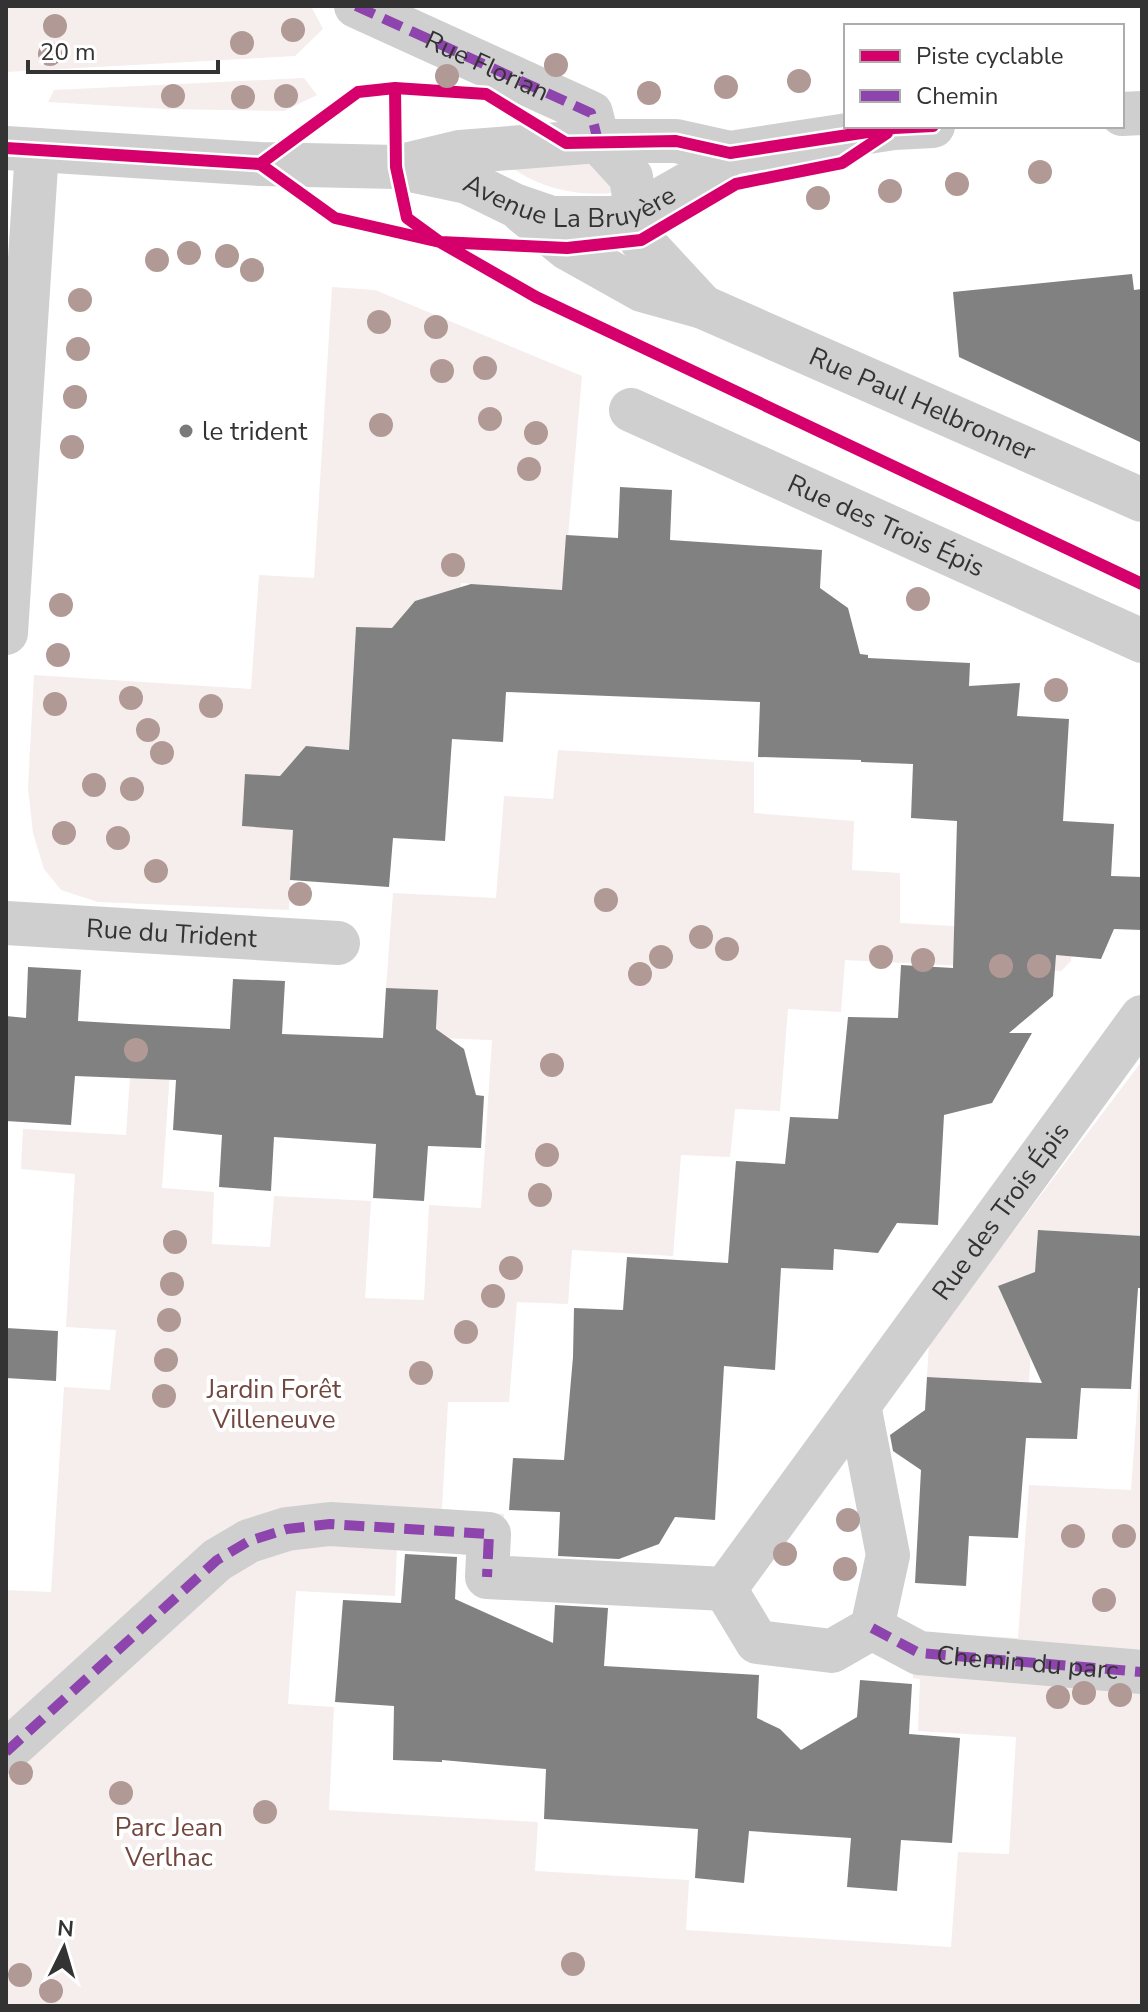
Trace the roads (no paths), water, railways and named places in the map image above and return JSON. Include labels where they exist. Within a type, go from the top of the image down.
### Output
[{"type":"street","name":"Rue Florian","points":[[356,6],[591,113],[598,141]]},
{"type":"street","name":"Avenue La Bruyère","points":[[396,167],[460,152],[598,141],[676,141],[730,153],[894,128]]},
{"type":"street","name":"Rue Paul Helbronner","points":[[598,141],[631,177],[641,240],[703,307]]},
{"type":"street","name":"Avenue La Bruyère","points":[[22,149],[260,164],[396,167],[467,182],[514,205],[552,218],[611,218],[637,213],[700,177],[730,153]]},
{"type":"street","points":[[6,633],[22,149]]},
{"type":"street","name":"Rue Paul Helbronner","points":[[514,205],[567,248],[642,290],[703,307],[1142,500]]},
{"type":"street","name":"Rue des Trois Épis","points":[[631,410],[1142,641]]},
{"type":"street","name":"Rue du Trident","points":[[6,923],[338,941]]},
{"type":"street","name":"Rue des Trois Épis","points":[[725,1589],[1142,1017]]},
{"type":"street","points":[[6,1752],[217,1560],[249,1541],[287,1529],[330,1524],[489,1534],[487,1577],[725,1589],[757,1642],[832,1651],[872,1628],[888,1555],[859,1405]]},
{"type":"street","name":"Chemin du parc","points":[[872,1628],[919,1653],[1142,1672]]},
{"type":"place","name":"le trident","points":[[186,431]]},
{"type":"park label","name":"Jardin Forêt Villeneuve","points":[[274,1404]]},
{"type":"park label","name":"Parc Jean Verlhac","points":[[169,1842]]}]
